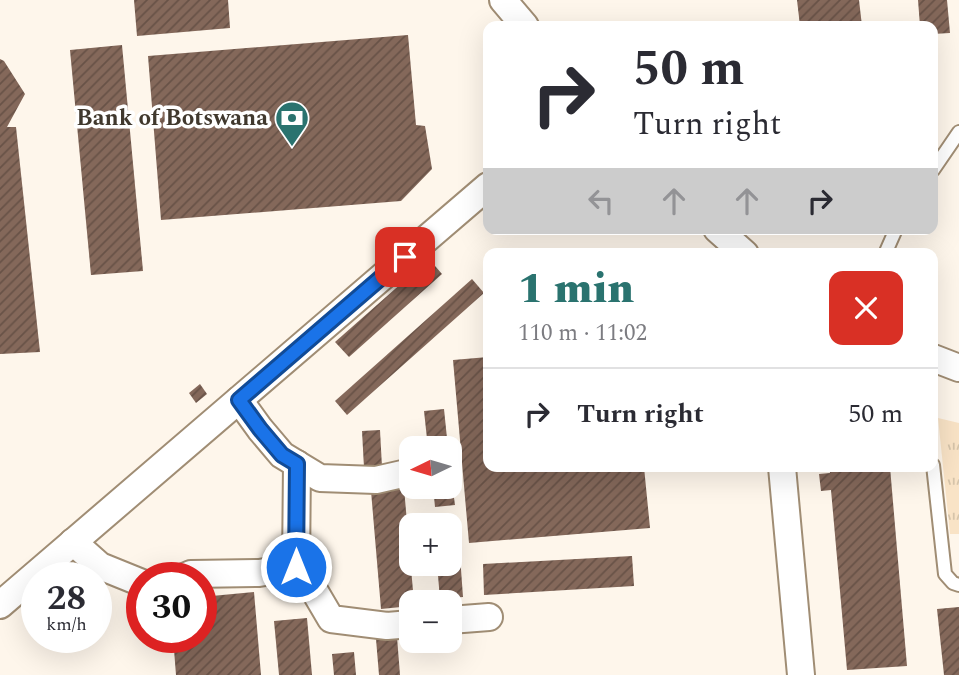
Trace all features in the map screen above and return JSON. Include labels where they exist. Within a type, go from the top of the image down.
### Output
[{"type":"street","points":[[503,0],[521,21]]},
{"type":"street","points":[[0,605],[483,190]]},
{"type":"street","points":[[724,235],[738,248]]},
{"type":"street","points":[[938,360],[959,368]]},
{"type":"street","points":[[239,400],[282,455],[320,478],[376,480],[399,475]]},
{"type":"street","points":[[297,464],[296,567],[312,585],[331,620],[399,625]]},
{"type":"street","points":[[782,472],[801,675]]},
{"type":"street","points":[[73,542],[100,566],[126,577]]},
{"type":"street","points":[[217,574],[259,573],[296,567]]},
{"type":"street","points":[[462,619],[489,617]]},
{"type":"lane","points":[[938,163],[959,132]]},
{"type":"lane","points":[[934,472],[945,574],[953,583],[959,585]]},
{"type":"green space","points":[[938,418],[959,423],[959,534],[950,534]]},
{"type":"building","points":[[134,0],[228,0],[230,28],[137,36]]},
{"type":"building","points":[[797,0],[859,0],[861,21],[799,21]]},
{"type":"building","points":[[918,0],[947,0],[950,33],[938,34],[938,21],[920,21]]},
{"type":"building","name":"Bank of Botswana","points":[[408,35],[416,125],[425,126],[432,169],[401,201],[161,220],[148,56]]},
{"type":"building","points":[[122,45],[143,271],[91,275],[70,50]]},
{"type":"building","points":[[0,59],[25,94],[7,127],[16,127],[40,352],[0,354]]},
{"type":"building","points":[[429,259],[442,274],[349,357],[335,342]]},
{"type":"building","points":[[472,279],[483,292],[347,415],[335,401]]},
{"type":"building","points":[[483,357],[483,472],[644,472],[650,528],[469,543],[462,436],[460,436],[453,360]]},
{"type":"building","points":[[200,384],[207,394],[196,403],[189,393]]},
{"type":"building","points":[[444,409],[447,436],[427,436],[424,411]]},
{"type":"building","points":[[380,430],[382,467],[364,468],[362,431]]},
{"type":"building","points":[[890,472],[907,666],[847,670],[831,490],[821,491],[819,474]]},
{"type":"building","points":[[399,488],[399,499],[405,499],[406,513],[399,513],[399,576],[412,576],[413,590],[399,590],[399,607],[381,609],[371,491]]},
{"type":"building","points":[[434,499],[454,499],[455,505],[435,507]]},
{"type":"building","points":[[632,556],[634,586],[484,595],[483,564]]},
{"type":"building","points":[[438,576],[461,576],[463,597],[462,590],[439,590]]},
{"type":"building","points":[[254,592],[261,675],[176,675],[174,653],[217,653],[217,595]]},
{"type":"building","points":[[959,607],[959,675],[944,675],[937,609]]},
{"type":"building","points":[[307,618],[312,675],[279,675],[274,621]]},
{"type":"building","points":[[397,637],[400,675],[379,675],[376,639]]},
{"type":"building","points":[[354,652],[356,675],[334,675],[332,654]]},
{"type":"place","name":"Bank of Botswana","points":[[292,148]]},
{"type":"route","points":[[296,567],[297,464],[282,455],[239,400],[405,257]]}]
